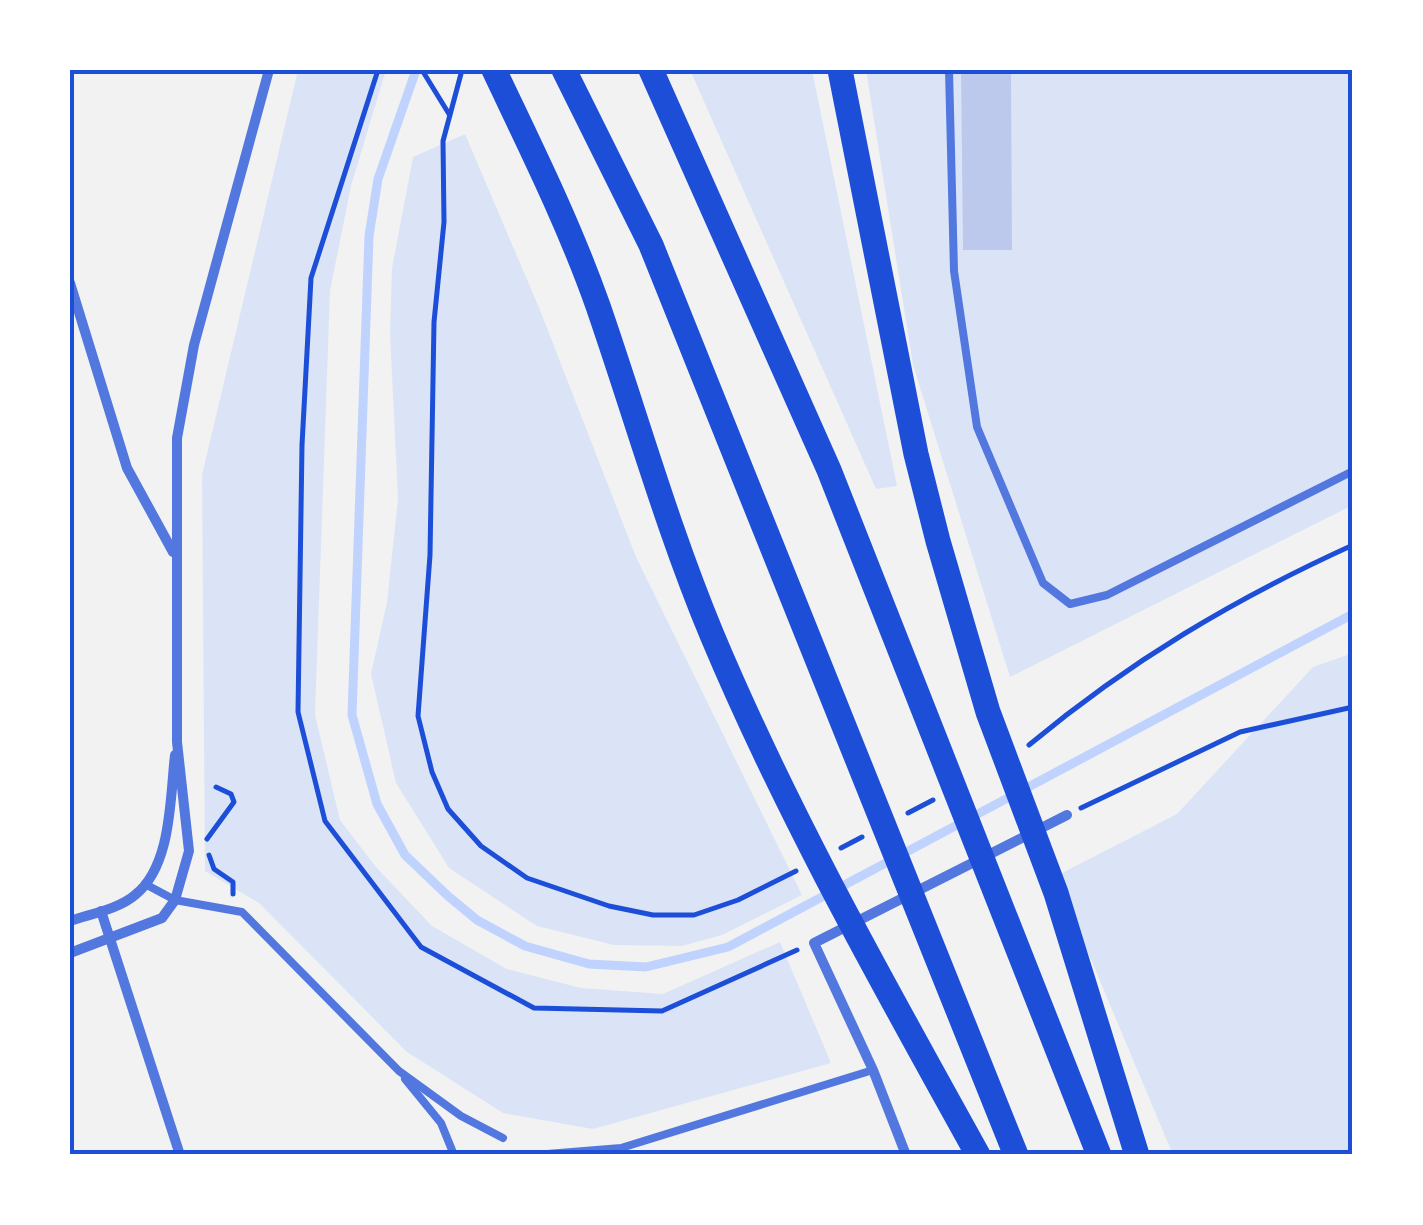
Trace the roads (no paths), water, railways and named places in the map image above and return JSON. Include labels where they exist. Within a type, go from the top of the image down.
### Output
[{"type":"highway","points":[[494,70],[568,226],[656,490],[713,637],[880,979],[978,1155]]},
{"type":"highway","points":[[564,70],[651,245],[1016,1155]]},
{"type":"highway","points":[[651,70],[829,470],[1099,1155]]},
{"type":"highway","points":[[840,70],[916,454],[988,712],[1056,892],[1137,1155]]},
{"type":"street","points":[[70,953],[162,918],[175,900],[189,850],[177,742],[174,472],[183,395],[270,70]]},
{"type":"street","points":[[70,283],[127,468],[174,554]]},
{"type":"street","points":[[70,920],[134,897],[145,884],[160,854],[177,742]]},
{"type":"street","points":[[906,1155],[873,1070],[814,943],[1068,815]]},
{"type":"street","points":[[100,911],[180,1155]]},
{"type":"lane","points":[[949,70],[954,271],[978,428],[1043,583],[1070,604],[1107,595],[1353,471]]},
{"type":"lane","points":[[145,884],[175,900],[233,908],[399,1072],[441,1123],[454,1155]]},
{"type":"lane","points":[[546,1154],[621,1148],[873,1070]]},
{"type":"lane","points":[[399,1072],[462,1116],[504,1138]]},
{"type":"waterway","points":[[416,70],[378,179],[369,236],[352,715],[377,804],[405,855],[477,920],[525,946],[589,964],[646,967],[728,947],[1353,614]]}]
